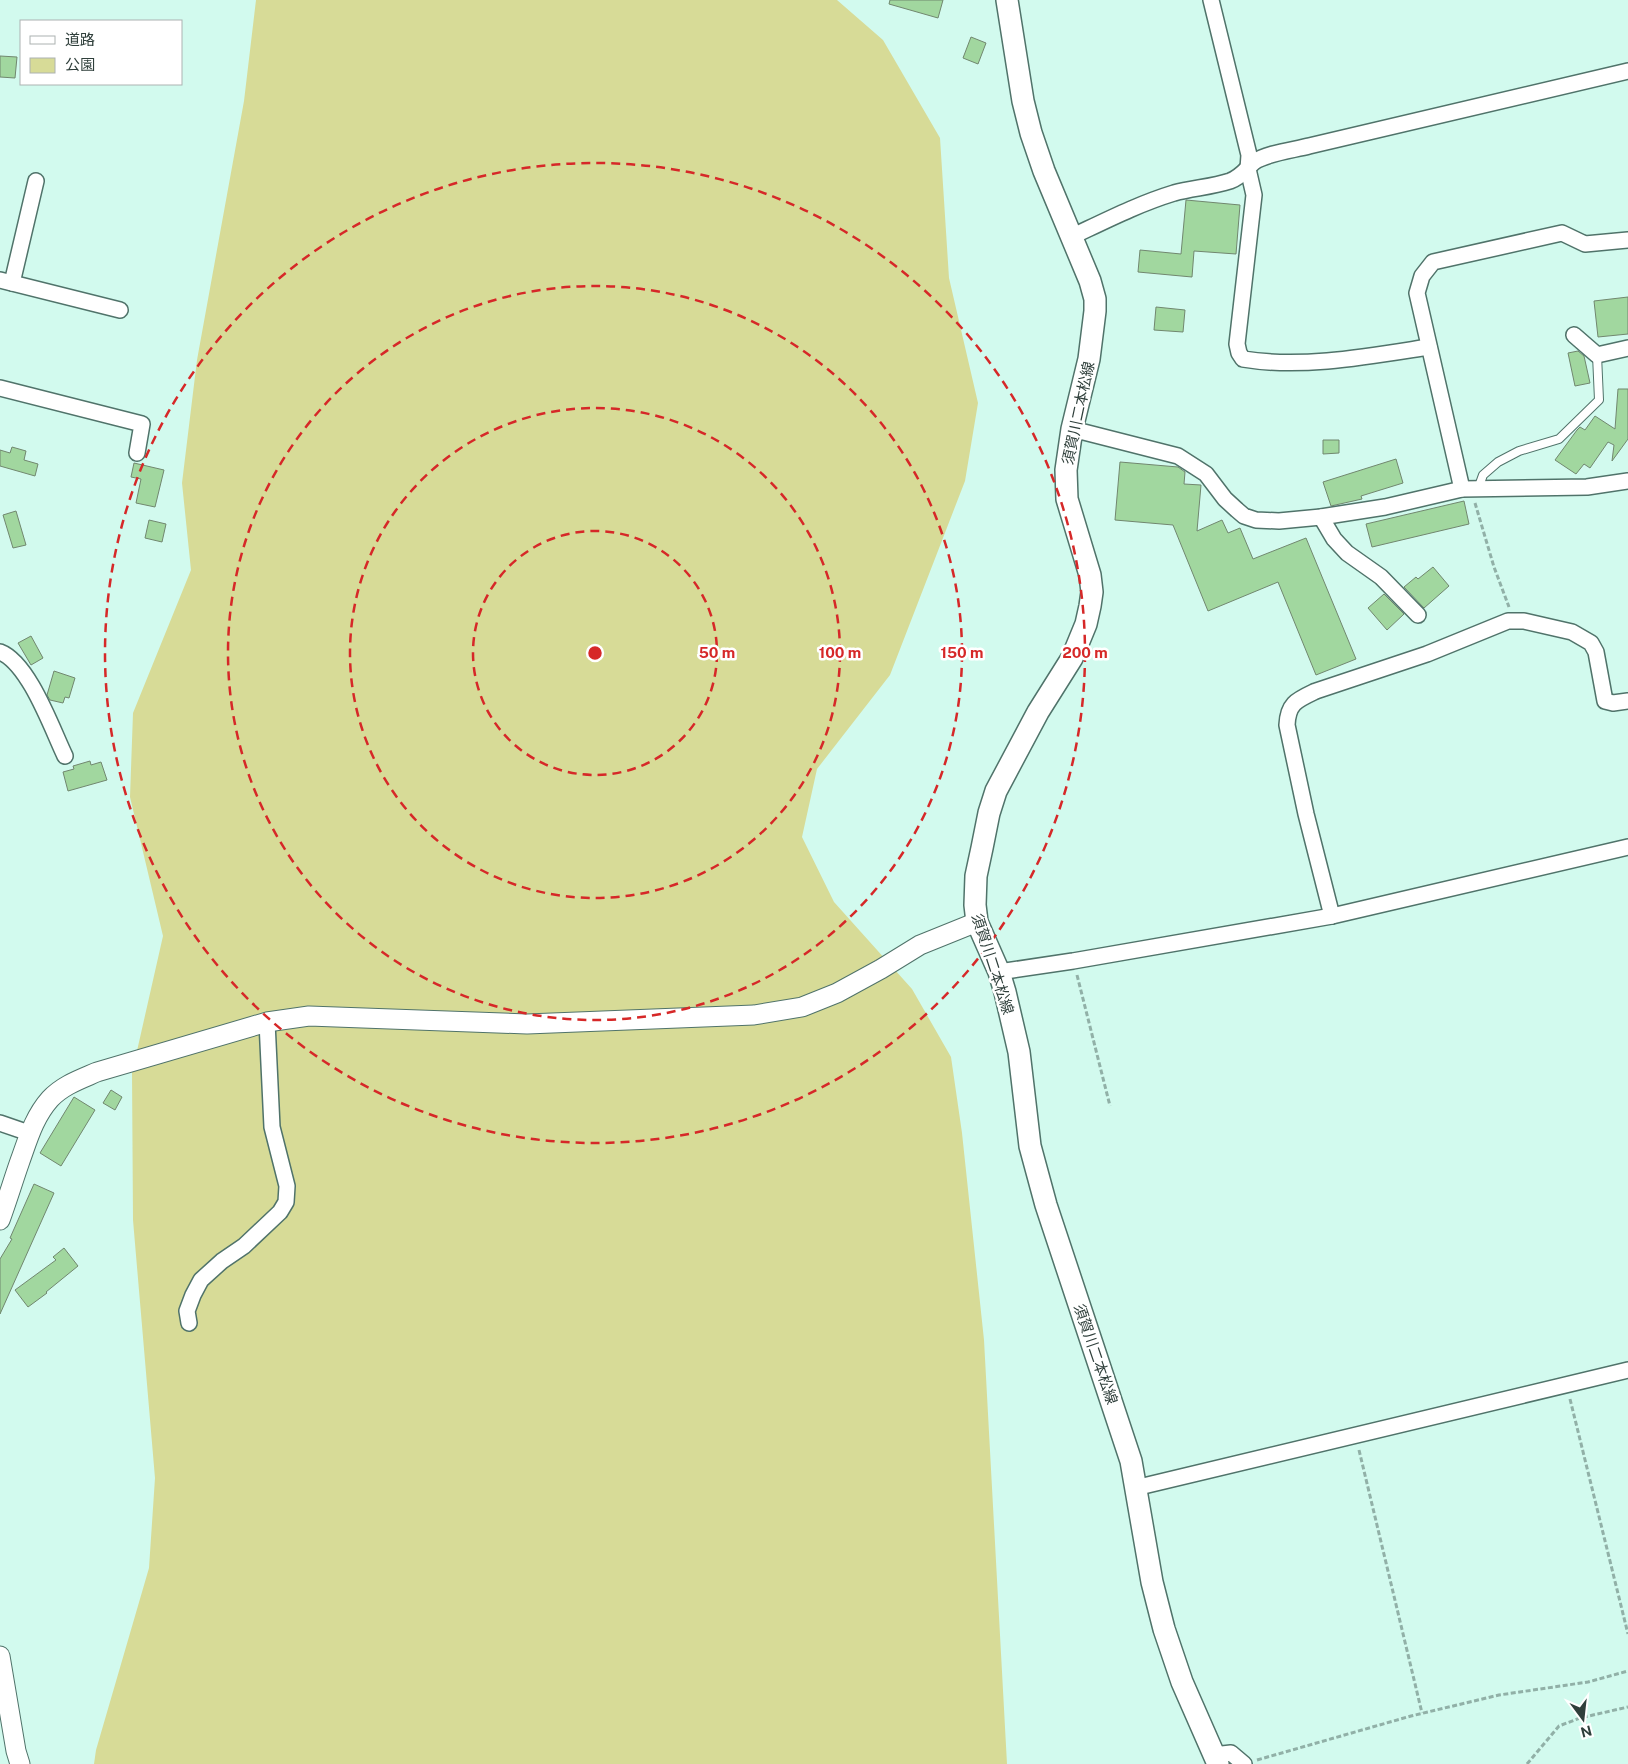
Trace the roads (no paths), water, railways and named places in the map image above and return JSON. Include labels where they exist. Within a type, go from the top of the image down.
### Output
[{"type":"main road","name":"須賀川二本松線","points":[[1007,0],[1023,101],[1031,133],[1044,171],[1090,281],[1094,299],[1095,312],[1089,359],[1072,429],[1066,470],[1067,499],[1090,575],[1092,592],[1086,624],[1072,658],[1038,712],[996,791],[989,813],[976,876],[975,905],[977,922],[999,972],[1019,1052],[1030,1146],[1046,1205],[1066,1270],[1131,1461],[1152,1582],[1164,1629],[1182,1682],[1216,1760]]},
{"type":"street","points":[[1211,0],[1249,155],[1248,169],[1254,195],[1237,344],[1238,353],[1243,359],[1260,362],[1323,361],[1429,347]]},
{"type":"street","points":[[1071,237],[1148,202],[1176,193],[1232,180],[1248,169],[1254,162],[1262,158],[1628,71]]},
{"type":"street","points":[[36,181],[6,281],[120,310]]},
{"type":"street","points":[[1470,489],[1429,347],[1417,293],[1422,276],[1433,262],[1562,232],[1585,244],[1628,240]]},
{"type":"street","points":[[1574,335],[1597,355],[1628,348]]},
{"type":"street","points":[[0,388],[142,424],[137,453]]},
{"type":"street","points":[[1072,429],[1178,456],[1206,474],[1225,498],[1244,516],[1256,520],[1280,521],[1321,517],[1385,507],[1470,489],[1587,488],[1628,481]]},
{"type":"street","points":[[1321,517],[1334,539],[1347,553],[1381,577],[1418,614]]},
{"type":"street","points":[[1332,916],[1291,750],[1287,724],[1292,704],[1300,698],[1427,654],[1508,621],[1524,621],[1572,632],[1591,643],[1596,652],[1605,701],[1613,703],[1628,701]]},
{"type":"street","points":[[0,652],[17,665],[35,691],[65,756]]},
{"type":"street","points":[[999,972],[1332,916],[1628,847]]},
{"type":"street","points":[[0,1220],[29,1133],[42,1109],[61,1090],[97,1072],[267,1022],[309,1016],[527,1024],[768,1013],[802,1007],[836,993],[920,945],[977,922]]},
{"type":"street","points":[[189,1323],[187,1311],[201,1280],[222,1261],[251,1240],[280,1212],[286,1202],[287,1186],[272,1127],[267,1022]]},
{"type":"street","points":[[0,1123],[29,1133]]},
{"type":"street","points":[[1135,1488],[1628,1370]]},
{"type":"street","points":[[0,1656],[16,1751],[20,1764]]},
{"type":"street","points":[[1216,1760],[1231,1754],[1244,1764]]},
{"type":"lane","points":[[1470,489],[1498,462],[1519,451],[1559,439],[1600,400],[1597,355]]}]
